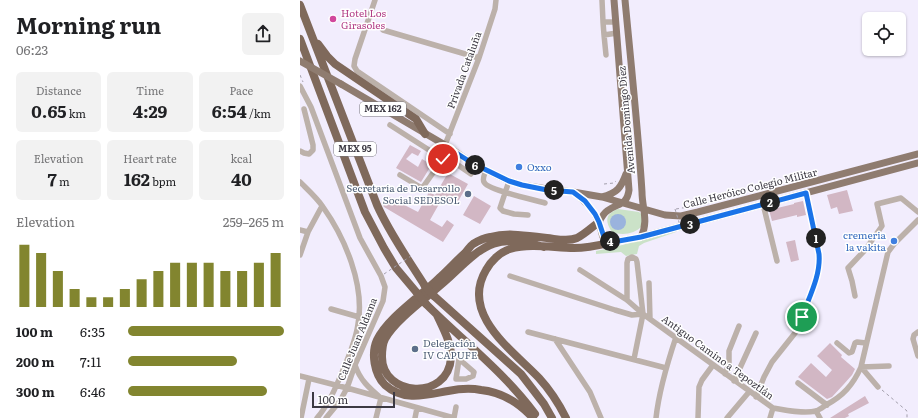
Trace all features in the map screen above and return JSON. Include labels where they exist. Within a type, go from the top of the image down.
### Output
[{"type":"highway","name":"MEX 95","points":[[300,5],[377,205],[393,236],[425,286],[434,296],[521,374],[544,404],[552,418]]},
{"type":"highway","points":[[307,25],[322,50],[331,60],[416,120],[425,134]]},
{"type":"highway","name":"MEX 95","points":[[300,39],[365,212],[396,268],[426,304],[495,367],[521,395],[538,418]]},
{"type":"highway","points":[[533,418],[522,406],[505,397],[481,390],[449,391],[420,397],[402,395],[384,384],[376,370],[374,347],[378,338],[393,320],[437,280],[473,244],[491,236],[510,234],[563,240],[572,239],[583,234],[599,222]]},
{"type":"highway","points":[[438,315],[455,358],[449,368],[442,378],[434,385],[425,388],[412,389],[393,381],[385,371],[382,361],[382,353],[386,338],[396,326],[443,285],[473,255],[493,244],[518,240],[544,247]]},
{"type":"highway","points":[[566,418],[558,404],[539,379],[491,328],[484,317],[479,296],[480,284],[483,275],[491,262],[497,255],[509,249],[524,246],[582,248],[594,247],[613,242]]},
{"type":"main road","name":"Avenida Domingo Diez","points":[[614,0],[629,190],[627,198],[623,203]]},
{"type":"main road","name":"Avenida Domingo Diez","points":[[625,0],[639,142],[645,224],[641,237]]},
{"type":"main road","name":"MEX 162","points":[[300,61],[472,163],[509,181],[547,190],[573,192],[602,197],[623,203]]},
{"type":"main road","points":[[626,143],[639,142]]},
{"type":"main road","name":"Calle Heróico Colegio Militar","points":[[623,203],[644,210],[672,216],[681,216],[918,154]]},
{"type":"main road","name":"Calle Heróico Colegio Militar","points":[[613,242],[641,237],[918,163]]},
{"type":"main road","points":[[602,197],[618,190],[627,172]]},
{"type":"main road","points":[[573,192],[585,201],[599,222],[604,237],[613,242]]},
{"type":"main road","points":[[599,222],[608,210],[623,203]]},
{"type":"street","points":[[375,0],[354,66],[357,71],[450,134]]},
{"type":"street","name":"Privada Cataluña","points":[[400,175],[420,187],[423,187],[444,157],[450,134],[479,58],[495,9],[496,0]]},
{"type":"street","points":[[602,0],[606,56]]},
{"type":"street","points":[[603,22],[616,22]]},
{"type":"street","points":[[383,30],[479,58]]},
{"type":"street","points":[[604,34],[617,33]]},
{"type":"street","name":"Calle Juan Aldama","points":[[300,86],[311,107],[360,238],[381,276],[385,288],[383,301],[347,388],[340,401],[326,418]]},
{"type":"street","points":[[300,151],[309,154],[313,150],[313,145],[302,109],[311,107]]},
{"type":"street","points":[[390,125],[472,174]]},
{"type":"street","points":[[486,170],[483,180],[484,183],[505,193],[545,203]]},
{"type":"street","points":[[509,181],[500,208],[503,212],[528,215]]},
{"type":"street","points":[[300,182],[322,206],[332,220],[351,258],[358,286],[359,317],[353,344],[331,399],[317,418]]},
{"type":"street","points":[[756,397],[772,362],[799,328],[818,272],[820,263],[819,254],[806,193]]},
{"type":"street","points":[[855,296],[848,268],[865,250],[882,226],[877,204],[901,198],[918,212]]},
{"type":"street","points":[[763,204],[777,261]]},
{"type":"street","points":[[300,255],[308,232],[322,206]]},
{"type":"street","name":"Antiguo Camino a Tepoztlán","points":[[510,276],[632,315],[642,314],[773,408],[799,412],[816,411],[836,399],[850,387],[861,367],[888,252],[918,220]]},
{"type":"street","points":[[300,230],[308,232]]},
{"type":"street","points":[[627,300],[627,263],[628,259],[632,257],[638,262],[642,314],[634,359]]},
{"type":"street","points":[[580,270],[627,300],[642,314]]},
{"type":"street","points":[[649,284],[650,319]]},
{"type":"street","points":[[331,309],[359,317]]},
{"type":"street","points":[[725,374],[729,364],[729,352],[739,326]]},
{"type":"street","points":[[528,332],[666,368]]},
{"type":"street","points":[[918,332],[914,335],[913,339],[918,356]]},
{"type":"street","points":[[734,381],[756,333]]},
{"type":"street","points":[[656,418],[666,368],[676,337]]},
{"type":"street","points":[[555,339],[590,392],[601,418]]},
{"type":"street","points":[[837,343],[849,353],[852,352],[855,343],[866,344]]},
{"type":"street","points":[[353,344],[363,349]]},
{"type":"street","points":[[455,358],[474,372],[473,376],[456,379],[455,358]]},
{"type":"street","points":[[698,418],[699,387],[702,380],[713,365]]},
{"type":"street","points":[[355,366],[358,376],[381,398]]},
{"type":"street","points":[[861,367],[889,366]]},
{"type":"street","points":[[861,367],[878,387]]},
{"type":"street","points":[[300,376],[454,418],[456,407]]},
{"type":"street","points":[[465,390],[466,378]]},
{"type":"street","points":[[301,418],[309,379]]},
{"type":"street","points":[[798,382],[827,405]]},
{"type":"street","points":[[727,418],[749,392]]},
{"type":"street","points":[[376,418],[381,398]]},
{"type":"street","points":[[415,418],[417,408]]},
{"type":"street","points":[[770,418],[773,408]]},
{"type":"street","points":[[816,411],[820,418]]},
{"type":"path","points":[[604,184],[614,183],[618,179]]},
{"type":"path","points":[[682,232],[675,209],[688,207]]},
{"type":"path","points":[[384,274],[411,256]]},
{"type":"path","points":[[878,387],[907,411],[908,418],[910,418]]},
{"type":"green space","points":[[618,209],[639,212],[643,216],[642,226],[636,231],[628,234],[612,232],[607,221],[611,213]]},
{"type":"green space","points":[[675,230],[676,232],[639,246],[637,254],[626,256],[621,252],[596,254],[596,251]]},
{"type":"water","points":[[615,214],[621,214],[626,219],[624,228],[621,230],[615,230],[610,225],[610,219]]},
{"type":"building","points":[[410,145],[421,151],[418,156],[412,153],[406,159],[418,167],[422,159],[432,165],[435,159],[437,160],[421,182],[396,168]]},
{"type":"building","points":[[448,173],[468,184],[456,205],[443,197],[430,220],[442,227],[447,220],[454,225],[443,242],[384,207],[382,204],[387,196],[418,212],[429,192],[435,195]]},
{"type":"building","points":[[847,190],[853,211],[839,214],[837,207],[831,209],[827,195]]},
{"type":"building","points":[[474,196],[491,206],[480,224],[463,215]]},
{"type":"building","points":[[803,201],[806,215],[797,217],[797,215],[772,221],[769,210]]},
{"type":"building","points":[[795,240],[799,260],[791,262],[786,242]]},
{"type":"building","points":[[830,343],[842,355],[841,357],[855,369],[852,375],[832,397],[827,399],[798,377],[811,363],[826,377],[832,370],[817,356]]},
{"type":"building","points":[[865,396],[869,403],[848,414],[849,416],[845,418],[830,418]]},
{"type":"place","name":"Hotel Los Girasoles","points":[[333,19]]},
{"type":"place","name":"Oxxo","points":[[519,167]]},
{"type":"place","name":"Secretaría de Desarrollo Social SEDESOL","points":[[468,194]]},
{"type":"place","name":"cremeria la vakita","points":[[894,241]]},
{"type":"place","name":"Delegación IV CAPUFE","points":[[415,349]]},
{"type":"route","points":[[443,159],[450,149],[472,163],[509,181],[547,190],[573,192],[585,201],[595,214],[599,222],[601,233],[604,237],[613,242],[641,237],[806,193],[820,263],[802,317]]}]
